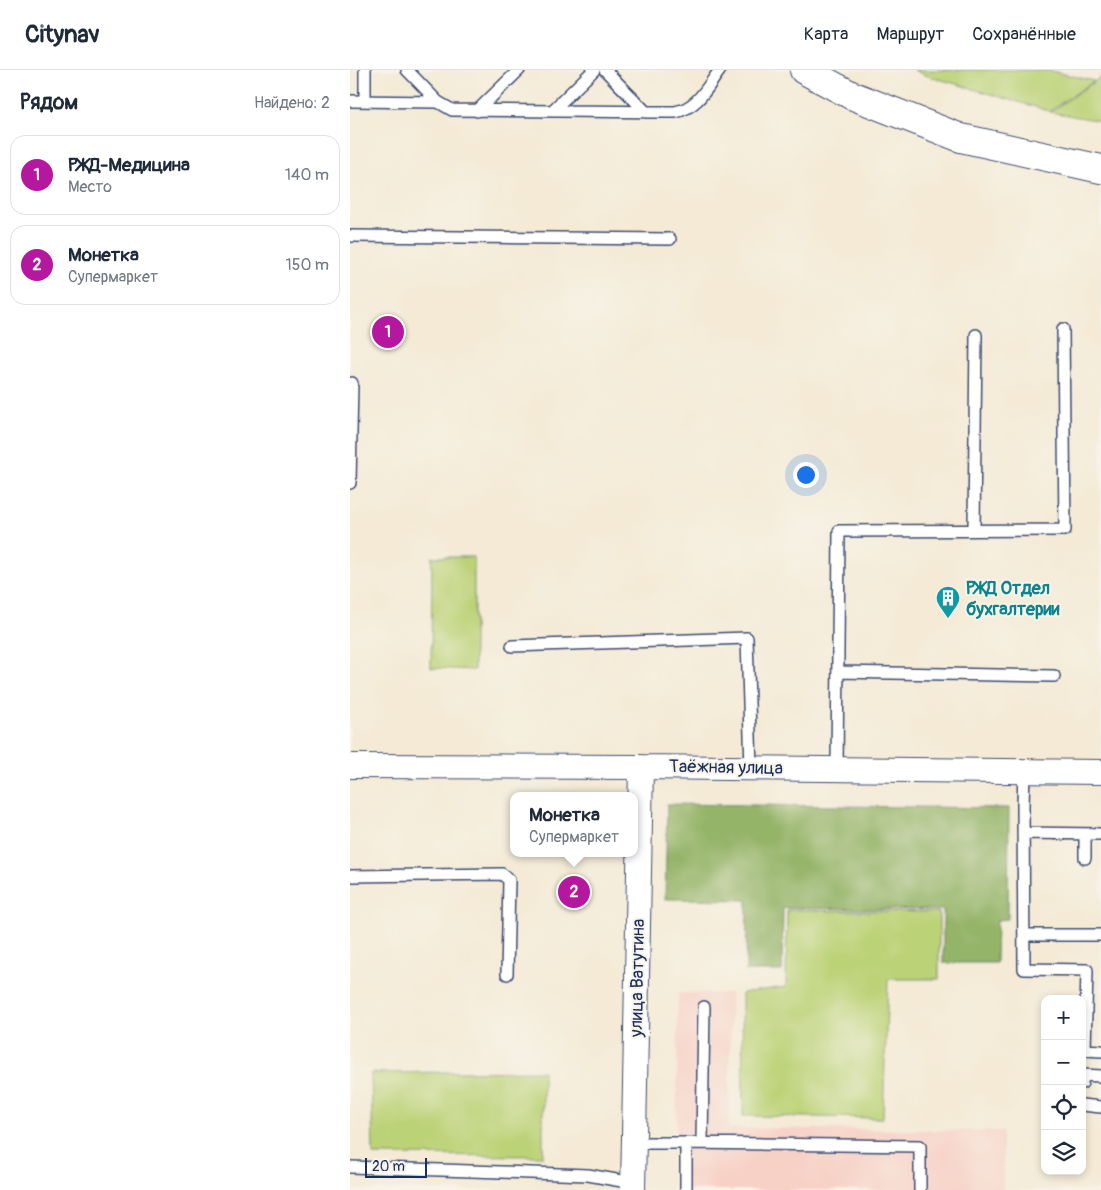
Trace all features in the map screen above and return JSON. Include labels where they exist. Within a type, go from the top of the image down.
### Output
[{"type":"main road","points":[[804,70],[851,95],[961,138],[1101,169]]},
{"type":"street","name":"Таёжная улица","points":[[350,766],[1101,772]]},
{"type":"street","name":"улица Ватутина","points":[[633,1187],[641,767]]},
{"type":"lane","points":[[365,70],[365,101]]},
{"type":"lane","points":[[407,70],[438,102],[452,110],[646,112],[675,112],[692,107],[720,70]]},
{"type":"lane","points":[[478,111],[519,70]]},
{"type":"lane","points":[[552,111],[594,70]]},
{"type":"lane","points":[[605,70],[646,112]]},
{"type":"lane","points":[[350,101],[438,102]]},
{"type":"lane","points":[[350,236],[670,239]]},
{"type":"lane","points":[[837,769],[839,531],[1065,530],[1063,328]]},
{"type":"lane","points":[[974,530],[976,335]]},
{"type":"lane","points":[[350,483],[352,383]]},
{"type":"lane","points":[[512,646],[747,638],[751,768]]},
{"type":"lane","points":[[838,672],[1054,676]]},
{"type":"lane","points":[[1024,771],[1024,969],[1087,970],[1085,1050],[1101,1051]]},
{"type":"lane","points":[[1023,833],[1101,834]]},
{"type":"lane","points":[[1085,834],[1085,858]]},
{"type":"lane","points":[[350,876],[502,874],[510,880],[507,974]]},
{"type":"lane","points":[[1024,935],[1101,935]]},
{"type":"lane","points":[[702,1143],[704,1007]]},
{"type":"lane","points":[[1086,1075],[1101,1076]]},
{"type":"lane","points":[[1086,1106],[1101,1106]]},
{"type":"lane","points":[[634,1142],[920,1146],[920,1190]]},
{"type":"lane","points":[[686,1143],[686,1190]]},
{"type":"lane","points":[[350,1167],[588,1175],[633,1187]]},
{"type":"shaded area","points":[[678,993],[731,993],[729,1128],[1003,1131],[1003,1190],[676,1190]]},
{"type":"green space","points":[[914,70],[1047,70],[1094,81],[1049,111],[925,75]]},
{"type":"green space","points":[[1101,77],[1101,121],[1050,112]]},
{"type":"green space","points":[[432,557],[474,557],[474,670],[431,668]]},
{"type":"green space","points":[[667,804],[1009,808],[1008,919],[997,920],[996,963],[943,963],[943,910],[783,908],[782,971],[746,971],[747,900],[665,899]]},
{"type":"green space","points":[[787,910],[939,912],[939,979],[888,979],[883,1118],[743,1116],[742,993],[786,987]]},
{"type":"green space","points":[[543,1071],[543,1156],[373,1155],[371,1073]]},
{"type":"place","name":"РЖД-Медицина","points":[[388,332]]},
{"type":"place","name":"РЖД Отдел бухгалтерии","points":[[948,619]]},
{"type":"place","name":"Монетка","points":[[574,892]]}]
